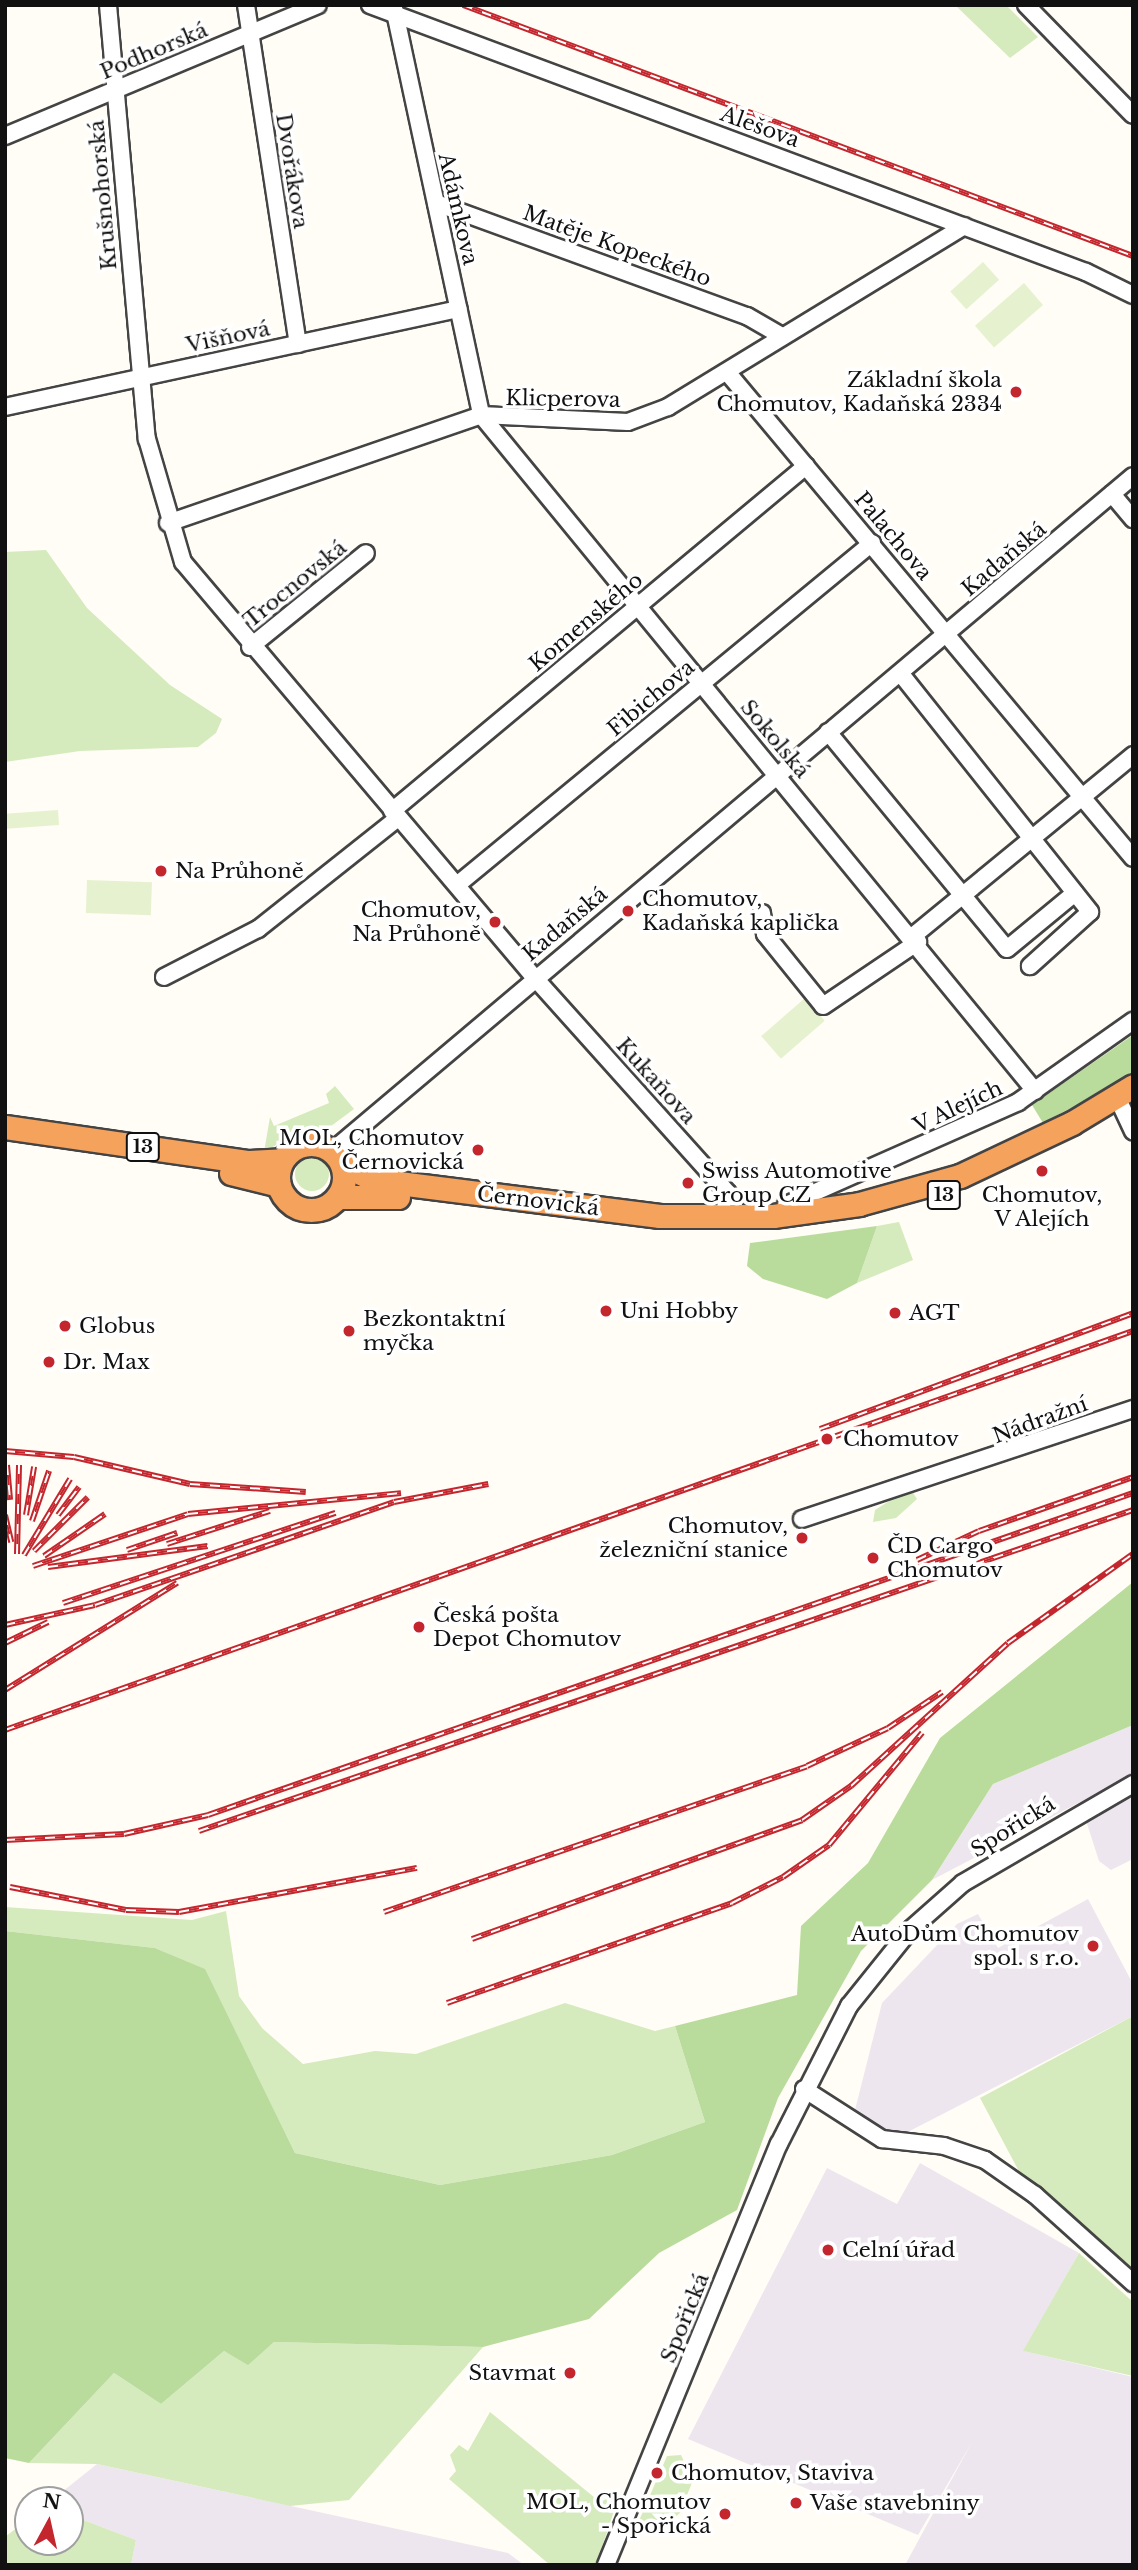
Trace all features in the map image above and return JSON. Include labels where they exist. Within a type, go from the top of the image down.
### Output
[{"type":"highway","name":"13","points":[[738,1224],[842,1220],[937,1197],[1019,1166],[1127,1098]]},
{"type":"highway","name":"Černovická","points":[[5,1127],[249,1162],[282,1160],[307,1143],[386,1182],[738,1224]]},
{"type":"highway","name":"13","points":[[5,1140],[278,1185]]},
{"type":"highway","points":[[337,1157],[338,1196]]},
{"type":"highway","points":[[278,1185],[282,1160]]},
{"type":"highway","name":"Černovická","points":[[278,1185],[288,1201],[304,1209],[320,1209],[338,1196],[374,1194],[606,1225],[738,1224]]},
{"type":"street","name":"Krušnohorská","points":[[108,5],[140,381]]},
{"type":"street","name":"Dvořákova","points":[[246,5],[298,344]]},
{"type":"street","name":"Podhorská","points":[[5,136],[318,5]]},
{"type":"street","name":"Alešova","points":[[370,5],[394,9],[964,226],[1133,295]]},
{"type":"street","points":[[1026,5],[1133,115]]},
{"type":"street","name":"Adámkova","points":[[394,9],[481,415]]},
{"type":"street","name":"Matěje Kopeckého","points":[[436,203],[747,316],[781,336]]},
{"type":"street","name":"Klicperova","points":[[168,523],[481,415],[628,422],[668,408],[781,336],[964,226]]},
{"type":"street","name":"Višňová","points":[[5,407],[140,381],[459,309]]},
{"type":"street","name":"Palachova","points":[[727,372],[1133,858]]},
{"type":"street","points":[[140,381],[146,439],[168,523],[193,580],[534,977]]},
{"type":"street","name":"Sokolská","points":[[481,415],[916,939],[1035,1091]]},
{"type":"street","name":"Komenského","points":[[396,815],[639,605],[806,466]]},
{"type":"street","name":"Kadaňská","points":[[337,1157],[534,977],[901,674],[1133,476]]},
{"type":"street","points":[[1112,495],[1133,519]]},
{"type":"street","name":"Fibichova","points":[[457,885],[872,543]]},
{"type":"street","name":"Trocnovská","points":[[250,647],[366,553]]},
{"type":"street","points":[[901,674],[1090,912],[1030,966]]},
{"type":"street","points":[[828,732],[1007,948],[1076,893]]},
{"type":"street","points":[[762,912],[765,934],[823,1006],[916,939],[961,895],[1133,755]]},
{"type":"street","points":[[164,977],[258,929],[396,815]]},
{"type":"street","name":"Kukaňova","points":[[534,977],[729,1193],[738,1224]]},
{"type":"street","name":"V Alejích","points":[[786,1205],[1035,1091],[1133,1021]]},
{"type":"street","points":[[1127,1098],[1133,1131]]},
{"type":"street","name":"Nádražní","points":[[802,1519],[1133,1409]]},
{"type":"street","name":"Spořická","points":[[606,2565],[804,2089],[849,2006],[925,1916],[1012,1850],[1133,1784]]},
{"type":"street","points":[[804,2089],[882,2139],[944,2146],[985,2160],[1035,2196],[1133,2283]]},
{"type":"shaded area","points":[[1133,1725],[1133,1859],[1111,1870],[1099,1861],[1080,1802],[932,1880],[993,1784]]},
{"type":"shaded area","points":[[1088,1899],[1133,1984],[1133,2016],[898,2137],[855,2110],[882,2003],[957,1924],[978,1914],[998,1948]]},
{"type":"shaded area","name":"Celní úřad","points":[[920,2163],[1079,2253],[1024,2351],[1133,2377],[1133,2565],[905,2565],[972,2442],[918,2535],[688,2439],[827,2168],[897,2204]]},
{"type":"shaded area","points":[[97,2464],[508,2553],[524,2565],[131,2565],[136,2540],[84,2520],[84,2486],[70,2486]]},
{"type":"green space","points":[[955,5],[1006,5],[1038,37],[1010,58]]},
{"type":"green space","points":[[983,262],[999,280],[966,309],[950,291]]},
{"type":"green space","points":[[1024,283],[1043,305],[994,348],[975,326]]},
{"type":"green space","points":[[46,550],[87,608],[170,685],[222,719],[216,733],[198,747],[80,751],[5,762],[5,552]]},
{"type":"green space","points":[[58,810],[59,825],[6,829],[5,814]]},
{"type":"green space","points":[[87,880],[152,882],[151,915],[86,913]]},
{"type":"green space","points":[[805,998],[825,1021],[781,1059],[761,1036]]},
{"type":"green space","points":[[1133,1035],[1133,1075],[1043,1123],[1032,1105]]},
{"type":"green space","points":[[335,1086],[354,1109],[327,1129],[293,1135],[264,1152],[270,1117],[274,1126],[329,1103],[326,1094]]},
{"type":"green space","points":[[312,1157],[324,1162],[329,1174],[324,1186],[312,1191],[300,1186],[295,1174],[300,1162]]},
{"type":"green space","points":[[899,1222],[913,1260],[857,1283],[877,1226]]},
{"type":"green space","points":[[877,1226],[857,1283],[827,1299],[763,1279],[747,1266],[750,1243]]},
{"type":"green space","points":[[910,1488],[917,1499],[896,1518],[873,1522],[875,1510]]},
{"type":"green space","points":[[1133,1582],[1133,1725],[993,1784],[932,1880],[861,1951],[778,2098],[737,2210],[659,2253],[589,2319],[483,2347],[274,2342],[248,2365],[224,2351],[161,2404],[114,2373],[29,2463],[5,2458],[5,1931],[155,1948],[205,1969],[295,2153],[440,2185],[612,2155],[705,2122],[675,2026],[797,1995],[801,1926],[868,1863],[940,1738]]},
{"type":"green space","points":[[5,1907],[192,1920],[226,1911],[239,1996],[262,2028],[303,2064],[375,2051],[416,2054],[565,2003],[655,2031],[675,2026],[705,2122],[612,2155],[440,2185],[295,2153],[204,1969],[155,1948],[5,1931]]},
{"type":"green space","points":[[1133,2016],[1133,2276],[1023,2179],[980,2098]]},
{"type":"green space","points":[[1079,2253],[1133,2302],[1133,2376],[1023,2351]]},
{"type":"green space","points":[[274,2342],[483,2347],[349,2500],[290,2506],[97,2464],[29,2463],[114,2373],[161,2404],[224,2351],[248,2364]]},
{"type":"green space","points":[[490,2412],[600,2502],[620,2493],[596,2565],[550,2565],[449,2479],[456,2471],[450,2455],[459,2445],[468,2451]]},
{"type":"green space","points":[[681,2455],[693,2480],[680,2513],[662,2528],[642,2529],[638,2523],[667,2456]]},
{"type":"green space","points":[[84,2520],[136,2540],[131,2565],[5,2565],[5,2537],[14,2530],[14,2556],[84,2556]]},
{"type":"railway","points":[[463,5],[1133,256]]},
{"type":"railway","points":[[820,1429],[1133,1313]]},
{"type":"railway","points":[[5,1730],[1133,1331]]},
{"type":"railway","points":[[5,1451],[74,1457],[190,1484],[306,1492]]},
{"type":"railway","points":[[7,1465],[10,1500]]},
{"type":"railway","points":[[17,1554],[19,1465]]},
{"type":"railway","points":[[26,1515],[34,1467]]},
{"type":"railway","points":[[32,1521],[49,1471]]},
{"type":"railway","points":[[917,1560],[979,1531],[1133,1477]]},
{"type":"railway","points":[[24,1555],[70,1479]]},
{"type":"railway","points":[[5,1625],[95,1605],[394,1502],[488,1484]]},
{"type":"railway","points":[[58,1515],[79,1487]]},
{"type":"railway","points":[[33,1566],[188,1514],[401,1493]]},
{"type":"railway","points":[[5,1840],[124,1834],[208,1815],[1133,1493]]},
{"type":"railway","points":[[34,1551],[88,1497]]},
{"type":"railway","points":[[199,1831],[1133,1510]]},
{"type":"railway","points":[[167,1544],[270,1511]]},
{"type":"railway","points":[[63,1603],[335,1513]]},
{"type":"railway","points":[[44,1556],[105,1514]]},
{"type":"railway","points":[[5,1515],[11,1542]]},
{"type":"railway","points":[[127,1550],[177,1533]]},
{"type":"railway","points":[[48,1567],[208,1546]]},
{"type":"railway","points":[[472,1939],[802,1820],[851,1786],[1008,1643],[1133,1554]]},
{"type":"railway","points":[[5,1690],[177,1583]]},
{"type":"railway","points":[[5,1643],[48,1622]]},
{"type":"railway","points":[[384,1912],[807,1766],[888,1728],[942,1692]]},
{"type":"railway","points":[[447,2003],[732,1903],[783,1877],[829,1845],[922,1733]]},
{"type":"railway","points":[[10,1887],[126,1910],[179,1912],[417,1868]]},
{"type":"place","name":"Základní škola Chomutov, Kadaňská 2334","points":[[1016,392]]},
{"type":"place","name":"Na Průhoně","points":[[161,871]]},
{"type":"place","name":"Chomutov, Kadaňská kaplička","points":[[628,911]]},
{"type":"place","name":"Chomutov, Na Průhoně","points":[[495,922]]},
{"type":"place","name":"MOL, Chomutov Černovická","points":[[478,1150]]},
{"type":"place","name":"Chomutov, V Alejích","points":[[1042,1171]]},
{"type":"place","name":"Swiss Automotive Group CZ","points":[[688,1183]]},
{"type":"place","name":"Uni Hobby","points":[[606,1311]]},
{"type":"place","name":"AGT","points":[[895,1313]]},
{"type":"place","name":"Globus","points":[[65,1326]]},
{"type":"place","name":"Bezkontaktní myčka","points":[[349,1331]]},
{"type":"place","name":"Dr. Max","points":[[49,1362]]},
{"type":"place","name":"Chomutov","points":[[827,1439]]},
{"type":"place","name":"Chomutov, železniční stanice","points":[[802,1538]]},
{"type":"place","name":"ČD Cargo Chomutov","points":[[873,1558]]},
{"type":"place","name":"Česká pošta Depot Chomutov","points":[[419,1627]]},
{"type":"place","name":"AutoDům Chomutov spol. s r.o.","points":[[1093,1946]]},
{"type":"place","name":"Celní úřad","points":[[828,2250]]},
{"type":"place","name":"Stavmat","points":[[570,2373]]},
{"type":"place","name":"Chomutov, Staviva","points":[[657,2473]]},
{"type":"place","name":"Vaše stavebniny","points":[[796,2503]]},
{"type":"place","name":"MOL, Chomutov - Spořická","points":[[725,2514]]}]
